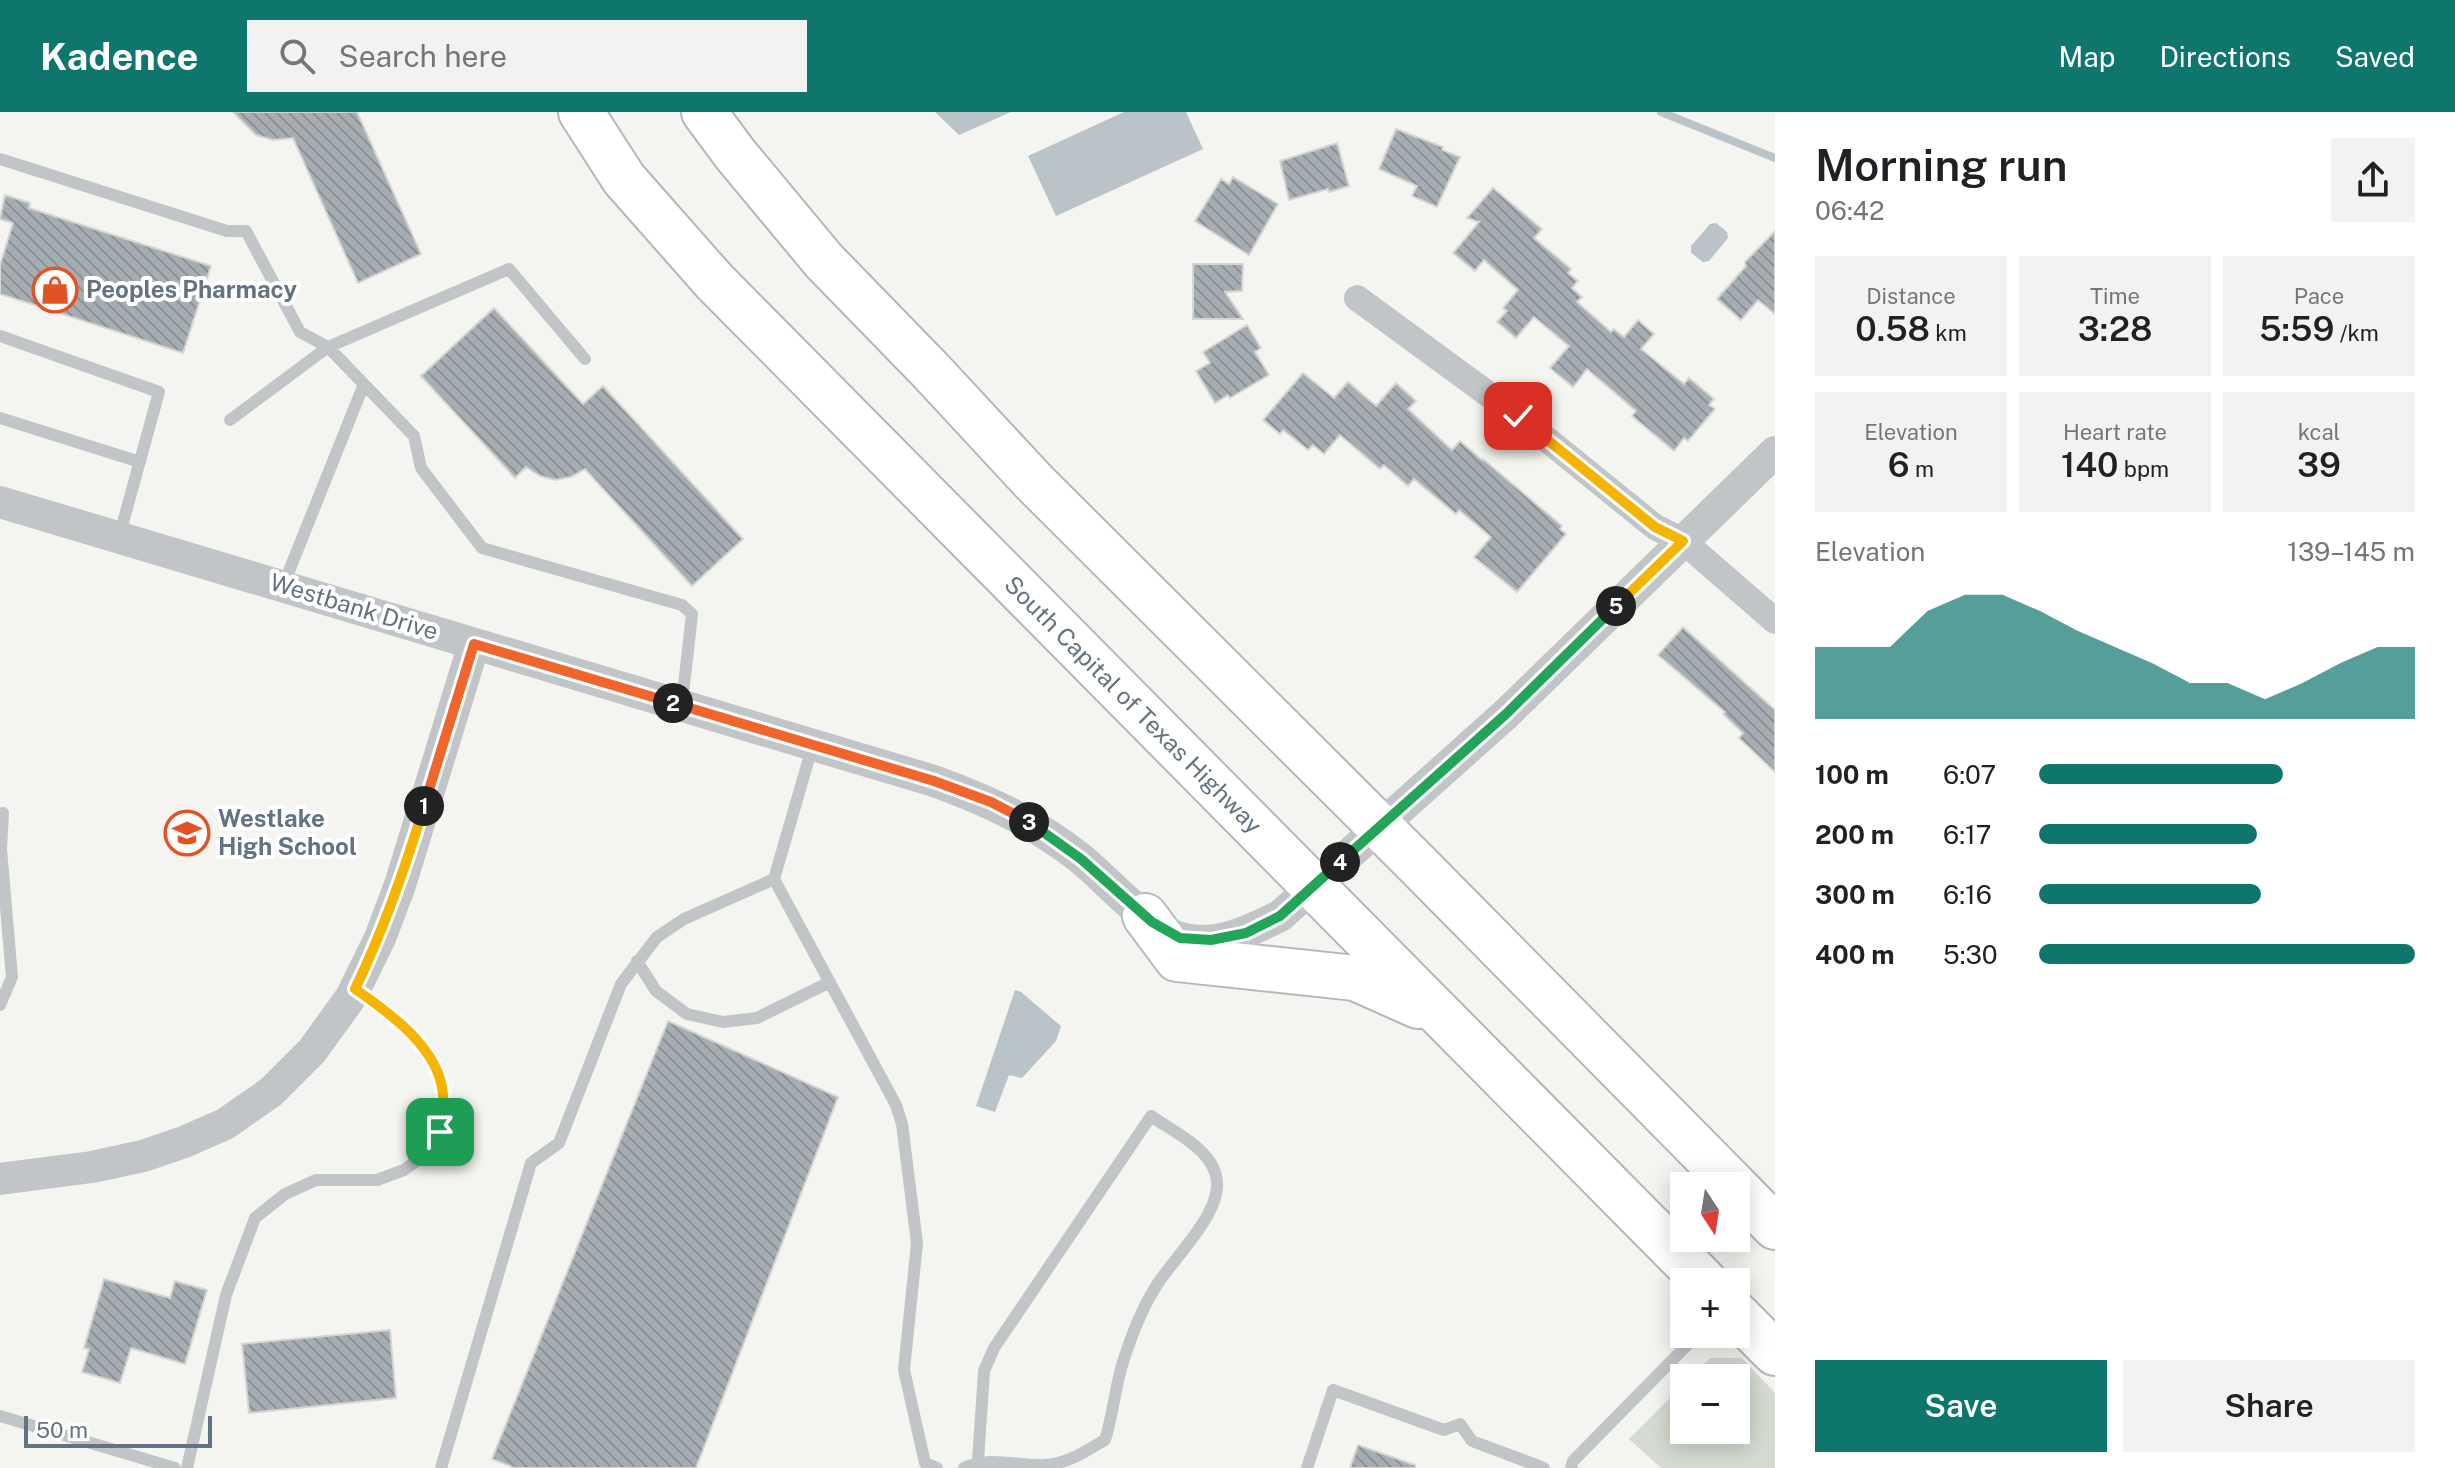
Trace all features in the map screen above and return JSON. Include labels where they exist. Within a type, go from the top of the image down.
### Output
[{"type":"highway","name":"South Capital of Texas Highway","points":[[581,112],[624,179],[714,281],[1691,1268]]},
{"type":"highway","points":[[704,112],[824,261],[1034,482],[1720,1172]]},
{"type":"highway","points":[[1145,916],[1177,959],[1355,978],[1443,1018]]},
{"type":"highway","points":[[1750,1202],[1775,1227]]},
{"type":"highway","points":[[1750,1328],[1775,1353]]},
{"type":"street","points":[[1357,298],[1518,416],[1655,527],[1683,541],[1775,621]]},
{"type":"street","name":"Westbank Drive","points":[[0,502],[934,781],[1033,824],[1081,859],[1145,916],[1180,938],[1211,940],[1246,933],[1280,916],[1506,714],[1775,452]]},
{"type":"street","points":[[0,1179],[92,1167],[143,1156],[184,1142],[225,1124],[271,1092],[312,1051],[355,989],[380,938],[400,885],[474,644]]},
{"type":"lane","points":[[0,159],[227,231],[246,231],[300,332],[328,347],[414,436],[421,468],[482,548],[682,605],[692,614],[682,706]]},
{"type":"lane","points":[[230,420],[328,347],[509,269],[585,359]]},
{"type":"lane","points":[[1,341],[159,392],[119,537]]},
{"type":"lane","points":[[283,586],[364,384]]},
{"type":"lane","points":[[0,418],[140,462]]},
{"type":"lane","points":[[813,745],[774,879],[896,1105],[902,1124],[917,1243],[904,1370],[928,1466]]},
{"type":"lane","points":[[0,1005],[12,977],[1,849],[3,813]]},
{"type":"lane","points":[[441,1468],[531,1163],[559,1143],[621,984],[657,937],[684,919],[774,879]]},
{"type":"lane","points":[[637,961],[656,991],[687,1014],[723,1022],[757,1018],[830,982]]},
{"type":"lane","points":[[187,1468],[226,1295],[255,1218],[285,1194],[316,1180],[377,1180],[404,1170],[422,1157],[440,1132],[443,1094],[430,1054],[388,1011],[355,989]]},
{"type":"lane","points":[[964,1468],[978,1461],[1046,1465],[1072,1460],[1105,1440],[1122,1363],[1138,1323],[1155,1287],[1199,1230],[1218,1190],[1215,1171],[1202,1151],[1151,1116],[994,1348],[984,1371],[978,1461]]},
{"type":"lane","points":[[1571,1468],[1573,1461],[1684,1348]]},
{"type":"lane","points":[[1307,1468],[1333,1390],[1444,1430],[1460,1424],[1472,1441],[1544,1468]]},
{"type":"lane","points":[[0,1416],[175,1468]]},
{"type":"shaded area","points":[[935,112],[1011,112],[959,135]]},
{"type":"shaded area","points":[[1124,112],[1186,112],[1203,149],[1056,216],[1028,156]]},
{"type":"shaded area","points":[[1716,223],[1727,232],[1728,238],[1709,261],[1703,262],[1691,253],[1691,246],[1710,224]]},
{"type":"shaded area","points":[[1015,990],[1061,1026],[1056,1041],[1022,1078],[1009,1075],[995,1112],[976,1106]]},
{"type":"shaded area","points":[[1710,1358],[1742,1358],[1748,1364],[1704,1364]]},
{"type":"shaded area","points":[[1750,1366],[1775,1393],[1775,1468],[1661,1468],[1629,1439],[1670,1398],[1670,1444],[1750,1444]]},
{"type":"building","points":[[233,112],[357,112],[421,254],[358,283],[293,138],[273,140],[256,135]]},
{"type":"building","points":[[1396,129],[1460,157],[1437,207],[1412,196],[1417,186],[1379,169]]},
{"type":"building","points":[[1337,143],[1349,186],[1289,200],[1280,161]]},
{"type":"building","points":[[1233,177],[1278,204],[1249,255],[1195,221],[1221,179],[1229,184]]},
{"type":"building","points":[[1493,188],[1542,229],[1534,238],[1571,269],[1568,273],[1578,281],[1572,288],[1582,297],[1577,302],[1611,332],[1614,329],[1624,337],[1638,320],[1654,334],[1641,349],[1684,384],[1689,378],[1714,399],[1709,405],[1715,409],[1688,441],[1684,438],[1674,451],[1632,416],[1636,411],[1587,369],[1573,387],[1550,368],[1569,346],[1534,317],[1516,338],[1497,322],[1507,311],[1503,308],[1518,290],[1484,260],[1475,271],[1453,253],[1479,222],[1467,218]]},
{"type":"building","points":[[5,195],[30,203],[29,208],[211,266],[183,353],[0,294],[0,265],[13,223],[0,219]]},
{"type":"building","points":[[1775,231],[1775,314],[1758,300],[1741,320],[1717,299],[1746,266],[1745,262]]},
{"type":"building","points":[[1193,264],[1243,264],[1242,291],[1225,292],[1243,319],[1193,319]]},
{"type":"building","points":[[494,308],[583,404],[603,386],[743,539],[692,586],[585,469],[571,477],[555,480],[540,476],[526,467],[515,478],[421,376]]},
{"type":"building","points":[[1247,325],[1261,348],[1255,352],[1269,375],[1230,398],[1228,395],[1215,403],[1196,371],[1210,363],[1203,352]]},
{"type":"building","points":[[1303,373],[1334,398],[1348,382],[1376,406],[1396,383],[1416,401],[1408,409],[1452,450],[1460,441],[1562,526],[1560,529],[1566,534],[1517,592],[1474,557],[1491,537],[1459,510],[1456,514],[1414,479],[1408,486],[1384,465],[1380,469],[1340,435],[1324,454],[1313,445],[1308,450],[1283,430],[1280,434],[1263,420]]},
{"type":"building","points":[[1683,627],[1775,710],[1775,772],[1739,738],[1743,733],[1723,714],[1725,712],[1658,655]]},
{"type":"building","points":[[668,1021],[838,1097],[696,1468],[515,1468],[492,1459]]},
{"type":"building","points":[[104,1279],[170,1298],[175,1281],[207,1290],[185,1364],[131,1348],[120,1383],[82,1372],[89,1349],[84,1348]]},
{"type":"building","points":[[390,1330],[396,1398],[249,1413],[242,1344]]},
{"type":"building","points":[[1358,1445],[1415,1465],[1415,1468],[1350,1468]]},
{"type":"waterway","points":[[1661,112],[1775,158]]},
{"type":"place","name":"Peoples Pharmacy","points":[[55,290]]},
{"type":"place","name":"Westlake High School","points":[[187,833]]},
{"type":"route","points":[[440,1132],[443,1094],[430,1054],[388,1011],[355,989],[380,938],[400,885],[474,644],[934,781],[991,802],[1033,824],[1081,859],[1152,922],[1180,938],[1211,940],[1246,933],[1280,916],[1506,714],[1683,541],[1655,527],[1518,416]]}]
